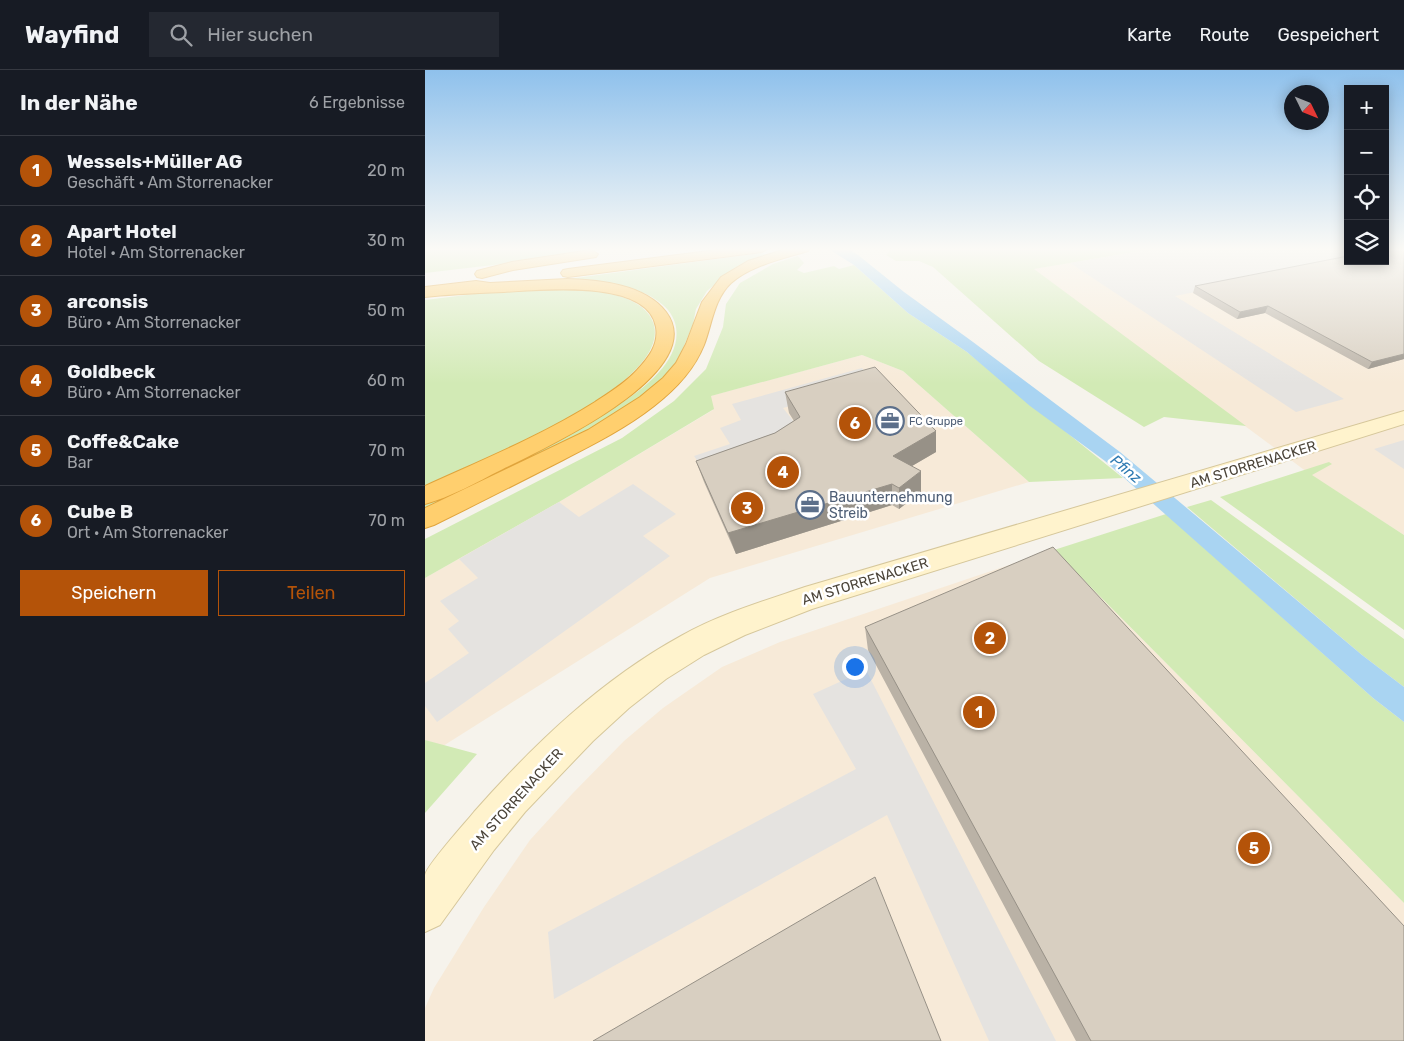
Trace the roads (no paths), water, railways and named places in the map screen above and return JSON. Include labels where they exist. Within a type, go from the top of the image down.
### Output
[{"type":"highway","points":[[425,496],[551,435],[612,400],[634,384],[651,368],[661,353],[666,334],[663,318],[654,308],[639,299],[623,293]]},
{"type":"highway","points":[[425,519],[590,438],[638,408],[673,380],[683,366],[696,343],[708,304],[716,293]]},
{"type":"street","name":"AM STORRENACKER","points":[[425,910],[496,817],[562,746],[629,688],[693,646],[736,624],[805,599],[1183,486],[1404,417]]},
{"type":"water","name":"Pfinz","points":[[886,293],[906,293],[1120,452],[1362,655],[1404,687],[1404,722],[1373,698],[1105,461],[1030,406],[967,352],[908,313]]},
{"type":"place","name":"FC Gruppe","points":[[890,421]]},
{"type":"place","name":"Cube B","points":[[855,423]]},
{"type":"place","name":"Goldbeck","points":[[783,472]]},
{"type":"place","name":"Bauunternehmung Streib","points":[[810,505]]},
{"type":"place","name":"arconsis","points":[[747,508]]},
{"type":"place","name":"Apart Hotel","points":[[990,638]]},
{"type":"place","name":"Wessels+Müller AG","points":[[979,712]]},
{"type":"place","name":"Coffe&Cake","points":[[1254,848]]}]
